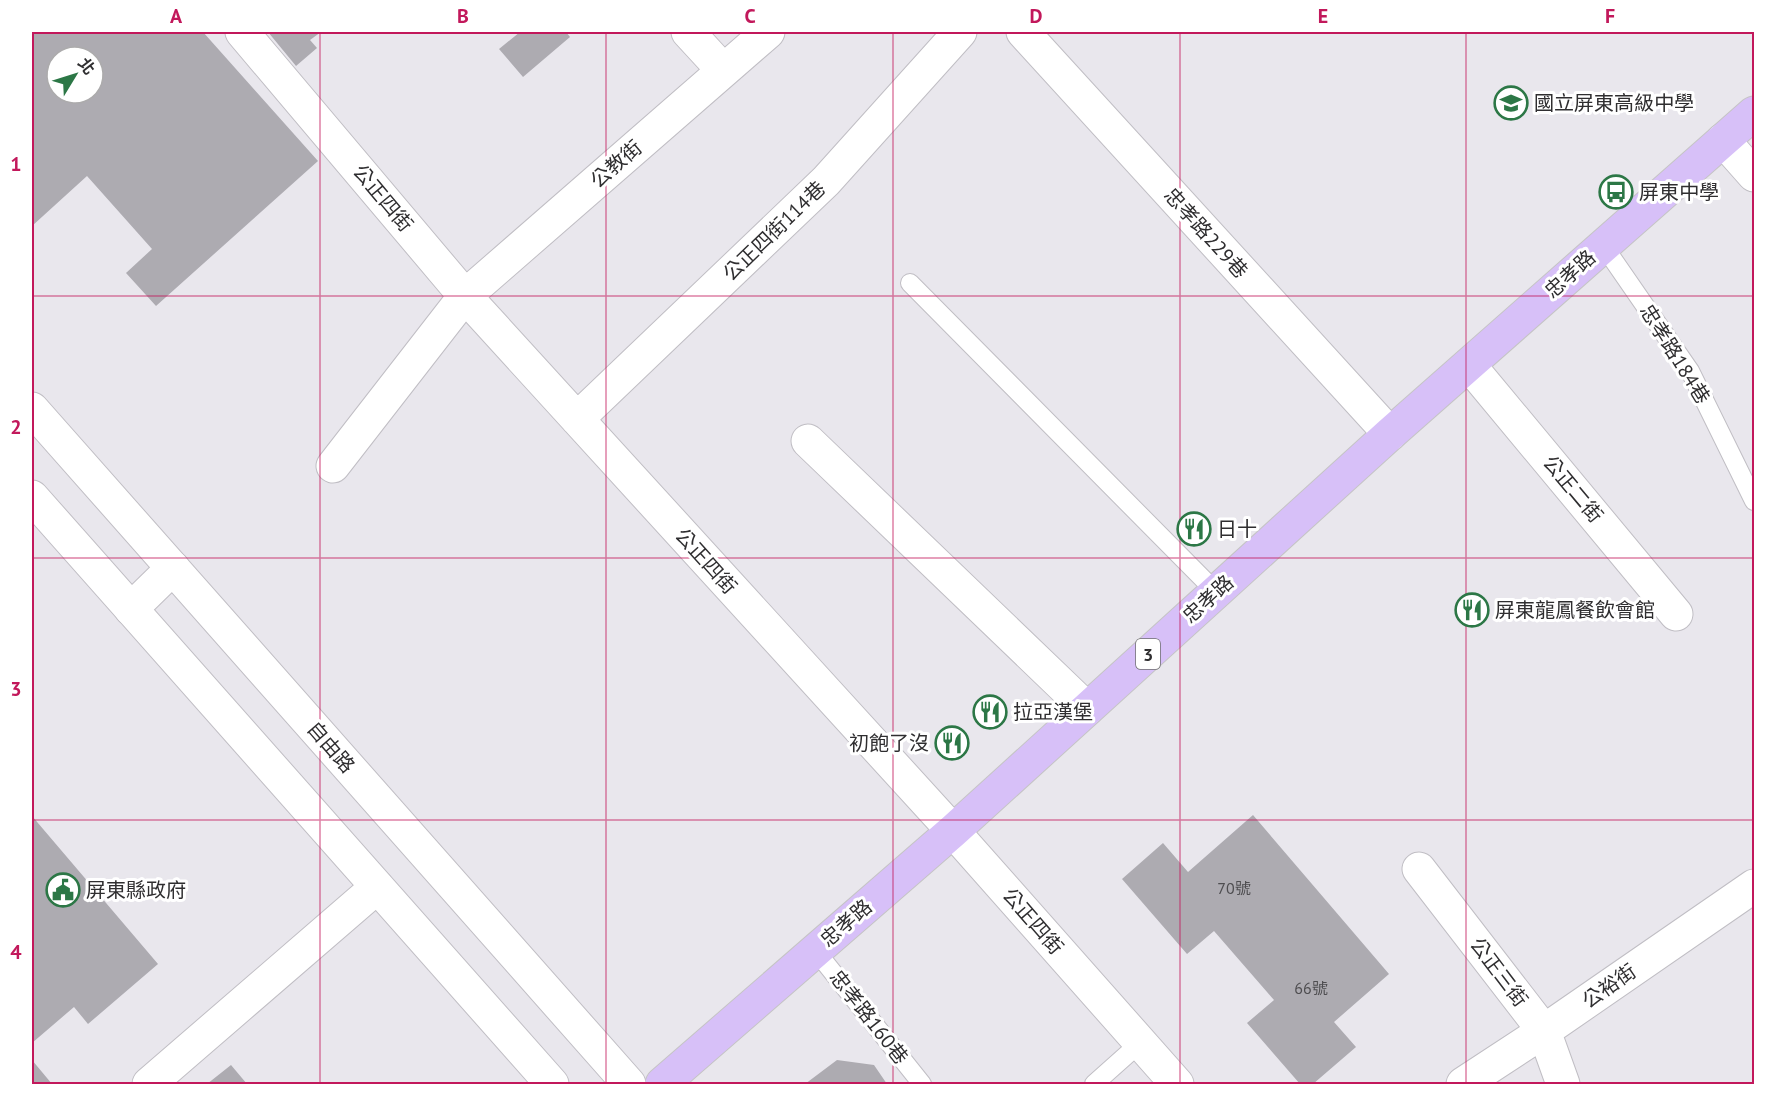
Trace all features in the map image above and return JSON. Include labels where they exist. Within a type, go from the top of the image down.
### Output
[{"type":"main road","name":"忠孝路","points":[[662,1084],[953,831],[1390,435],[1755,113]]},
{"type":"street","name":"公正四街","points":[[242,32],[465,296],[953,831],[1177,1084]]},
{"type":"street","points":[[688,32],[723,70]]},
{"type":"street","name":"公教街","points":[[333,466],[465,296],[768,32]]},
{"type":"street","name":"公正四街114巷","points":[[577,419],[826,181],[960,32]]},
{"type":"street","name":"忠孝路229巷","points":[[1023,32],[1390,435]]},
{"type":"street","points":[[1723,140],[1755,175]]},
{"type":"street","name":"公正二街","points":[[1469,365],[1676,614]]},
{"type":"street","name":"自由路","points":[[32,409],[629,1084]]},
{"type":"street","points":[[808,441],[1087,710]]},
{"type":"street","points":[[32,497],[552,1084]]},
{"type":"street","points":[[130,609],[173,568]]},
{"type":"street","name":"公正三街","points":[[1419,868],[1544,1031],[1563,1084]]},
{"type":"street","name":"公裕街","points":[[1463,1084],[1755,886]]},
{"type":"street","points":[[149,1084],[377,887]]},
{"type":"lane","name":"忠孝路184巷","points":[[1603,245],[1690,371],[1755,501]]},
{"type":"lane","points":[[910,283],[1216,592]]},
{"type":"lane","name":"忠孝路160巷","points":[[815,950],[922,1084]]},
{"type":"lane","points":[[1094,1084],[1140,1043]]},
{"type":"building","points":[[32,32],[203,32],[318,161],[156,306],[126,273],[152,249],[87,176],[32,226]]},
{"type":"building","points":[[268,32],[321,32],[310,40],[317,48],[296,66]]},
{"type":"building","points":[[520,32],[566,32],[570,37],[523,77],[499,49]]},
{"type":"building","points":[[1253,815],[1389,974],[1334,1022],[1356,1047],[1313,1084],[1300,1084],[1247,1023],[1274,1000],[1214,931],[1187,954],[1122,879],[1163,843],[1188,872]]},
{"type":"building","name":"屏東縣政府","points":[[32,816],[158,964],[88,1024],[74,1007],[32,1043]]},
{"type":"building","points":[[32,1060],[52,1084],[32,1084]]},
{"type":"building","points":[[837,1060],[874,1065],[887,1084],[805,1084]]},
{"type":"building","points":[[231,1065],[247,1084],[207,1084]]},
{"type":"place","name":"國立屏東高級中學","points":[[1511,103]]},
{"type":"place","name":"屏東中學","points":[[1616,192]]},
{"type":"place","name":"日十","points":[[1194,529]]},
{"type":"place","name":"屏東龍鳳餐飲會館","points":[[1472,610]]},
{"type":"place","name":"拉亞漢堡","points":[[990,712]]},
{"type":"place","name":"初飽了沒","points":[[952,743]]},
{"type":"place","name":"屏東縣政府","points":[[63,890]]}]
